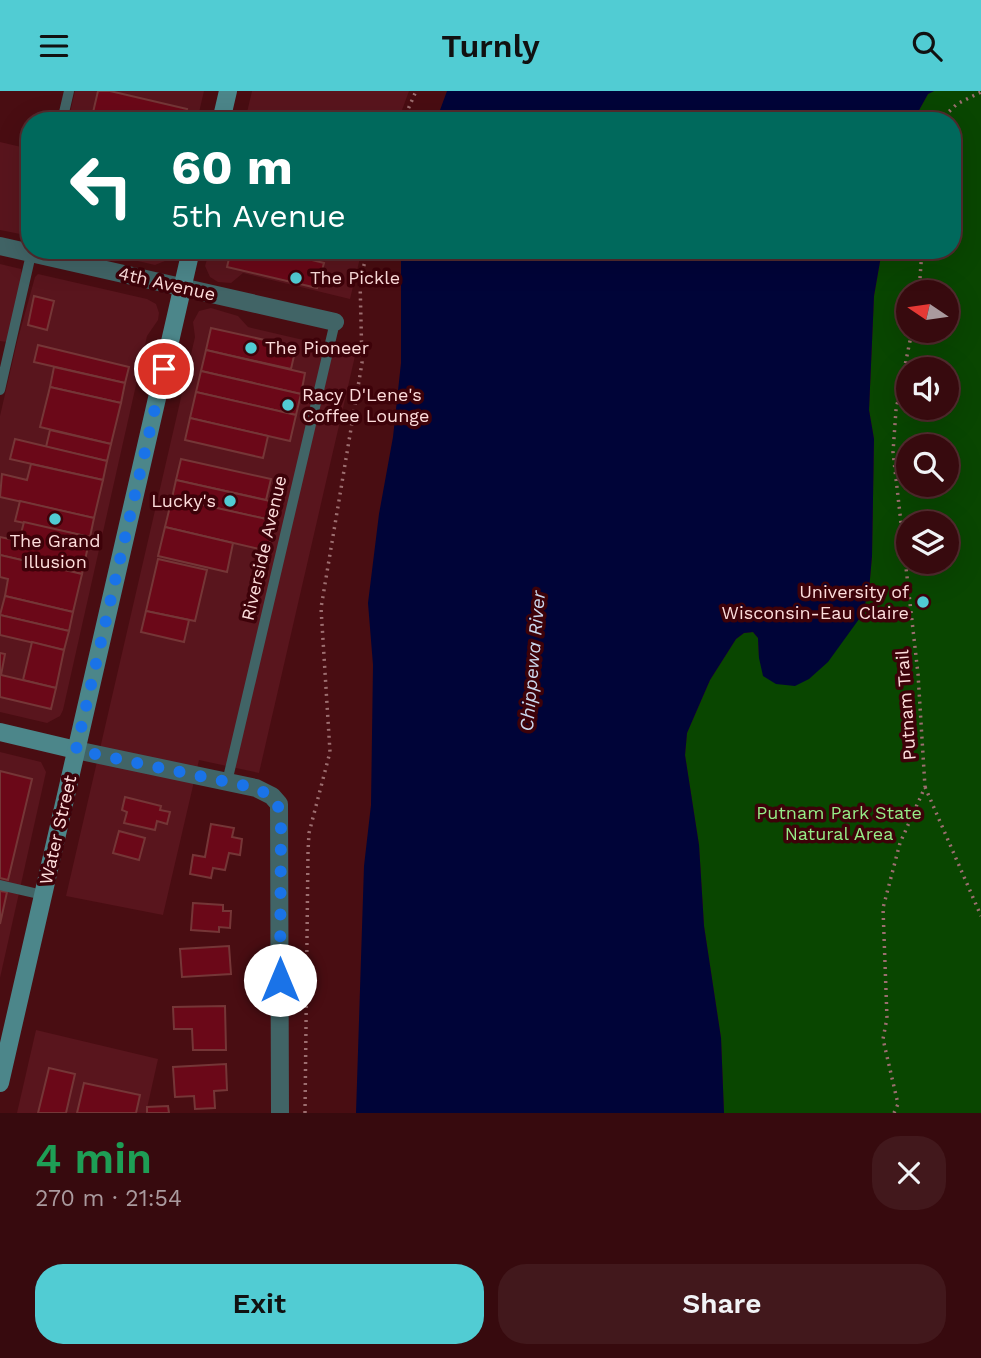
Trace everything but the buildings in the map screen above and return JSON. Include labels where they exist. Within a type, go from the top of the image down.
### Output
[{"type":"main road","points":[[223,112],[228,91]]},
{"type":"main road","name":"Water Street","points":[[0,1083],[189,259]]},
{"type":"main road","points":[[0,732],[76,750]]},
{"type":"street","name":"4th Avenue","points":[[0,246],[21,250]]},
{"type":"street","name":"4th Avenue","points":[[62,259],[335,322]]},
{"type":"street","points":[[76,750],[256,788],[272,796],[279,804],[280,1113]]},
{"type":"lane","points":[[64,112],[69,91]]},
{"type":"lane","points":[[0,390],[30,259]]},
{"type":"lane","name":"Riverside Avenue","points":[[227,782],[335,322]]},
{"type":"lane","points":[[0,885],[43,895]]},
{"type":"path","points":[[407,112],[416,91]]},
{"type":"path","points":[[949,112],[957,104],[981,92]]},
{"type":"path","points":[[305,1113],[309,832],[330,752],[321,608],[362,363],[360,280],[366,259]]},
{"type":"path","points":[[920,280],[921,259]]},
{"type":"path","name":"Putnam Trail","points":[[909,343],[895,410],[893,452],[918,674],[925,787],[981,916]]},
{"type":"path","name":"Putnam Trail","points":[[894,1113],[898,1104],[883,1039],[887,1018],[883,908],[901,843],[925,787]]},
{"type":"shaded area","points":[[75,91],[204,91],[199,112],[70,112]]},
{"type":"shaded area","points":[[252,91],[409,91],[401,112],[247,112]]},
{"type":"shaded area","points":[[0,142],[21,147],[21,234],[0,230]]},
{"type":"shaded area","points":[[129,259],[170,259],[155,265]]},
{"type":"shaded area","points":[[207,259],[360,259],[350,299],[243,273],[231,283],[218,282],[210,277],[205,266]]},
{"type":"shaded area","points":[[0,264],[21,269],[22,274],[7,342],[0,341]]},
{"type":"shaded area","points":[[38,274],[147,299],[156,304],[159,313],[158,320],[147,336],[63,710],[60,716],[47,723],[0,712],[0,416],[17,342]]},
{"type":"shaded area","points":[[211,308],[238,316],[248,327],[312,342],[355,356],[259,773],[199,760],[163,915],[66,896],[195,337],[193,322],[199,311]]},
{"type":"shaded area","points":[[0,752],[41,762],[46,772],[0,978]]},
{"type":"shaded area","points":[[36,1030],[158,1059],[146,1113],[17,1113]]},
{"type":"green space","name":"Putnam Park State Natural Area","points":[[934,91],[981,91],[981,1113],[724,1113],[721,1038],[704,926],[699,845],[685,755],[687,733],[710,680],[736,639],[744,633],[753,632],[758,638],[759,658],[869,590],[874,439],[869,410],[874,296],[880,259],[961,259],[961,112],[918,112],[928,94]]},
{"type":"water","points":[[447,91],[934,91],[928,94],[918,112],[439,112]]},
{"type":"water","name":"Chippewa River","points":[[401,259],[880,259],[874,296],[869,410],[874,439],[872,556],[869,590],[862,615],[828,662],[809,679],[795,686],[776,684],[763,676],[758,638],[753,632],[744,633],[736,639],[710,680],[687,733],[685,755],[699,845],[704,926],[721,1038],[724,1113],[356,1113],[364,866],[371,805],[373,665],[368,603],[379,514],[393,437],[401,363]]},
{"type":"place","name":"The Pickle","points":[[296,278]]},
{"type":"place","name":"The Pioneer","points":[[251,348]]},
{"type":"place","name":"Racy D'Lene's Coffee Lounge","points":[[288,405]]},
{"type":"place","name":"Lucky's","points":[[230,501]]},
{"type":"place","name":"The Grand Illusion","points":[[55,519]]},
{"type":"place","name":"University of Wisconsin-Eau Claire","points":[[923,602]]},
{"type":"route","points":[[164,369],[76,750],[256,788],[272,796],[279,804],[281,820],[280,980]]}]
